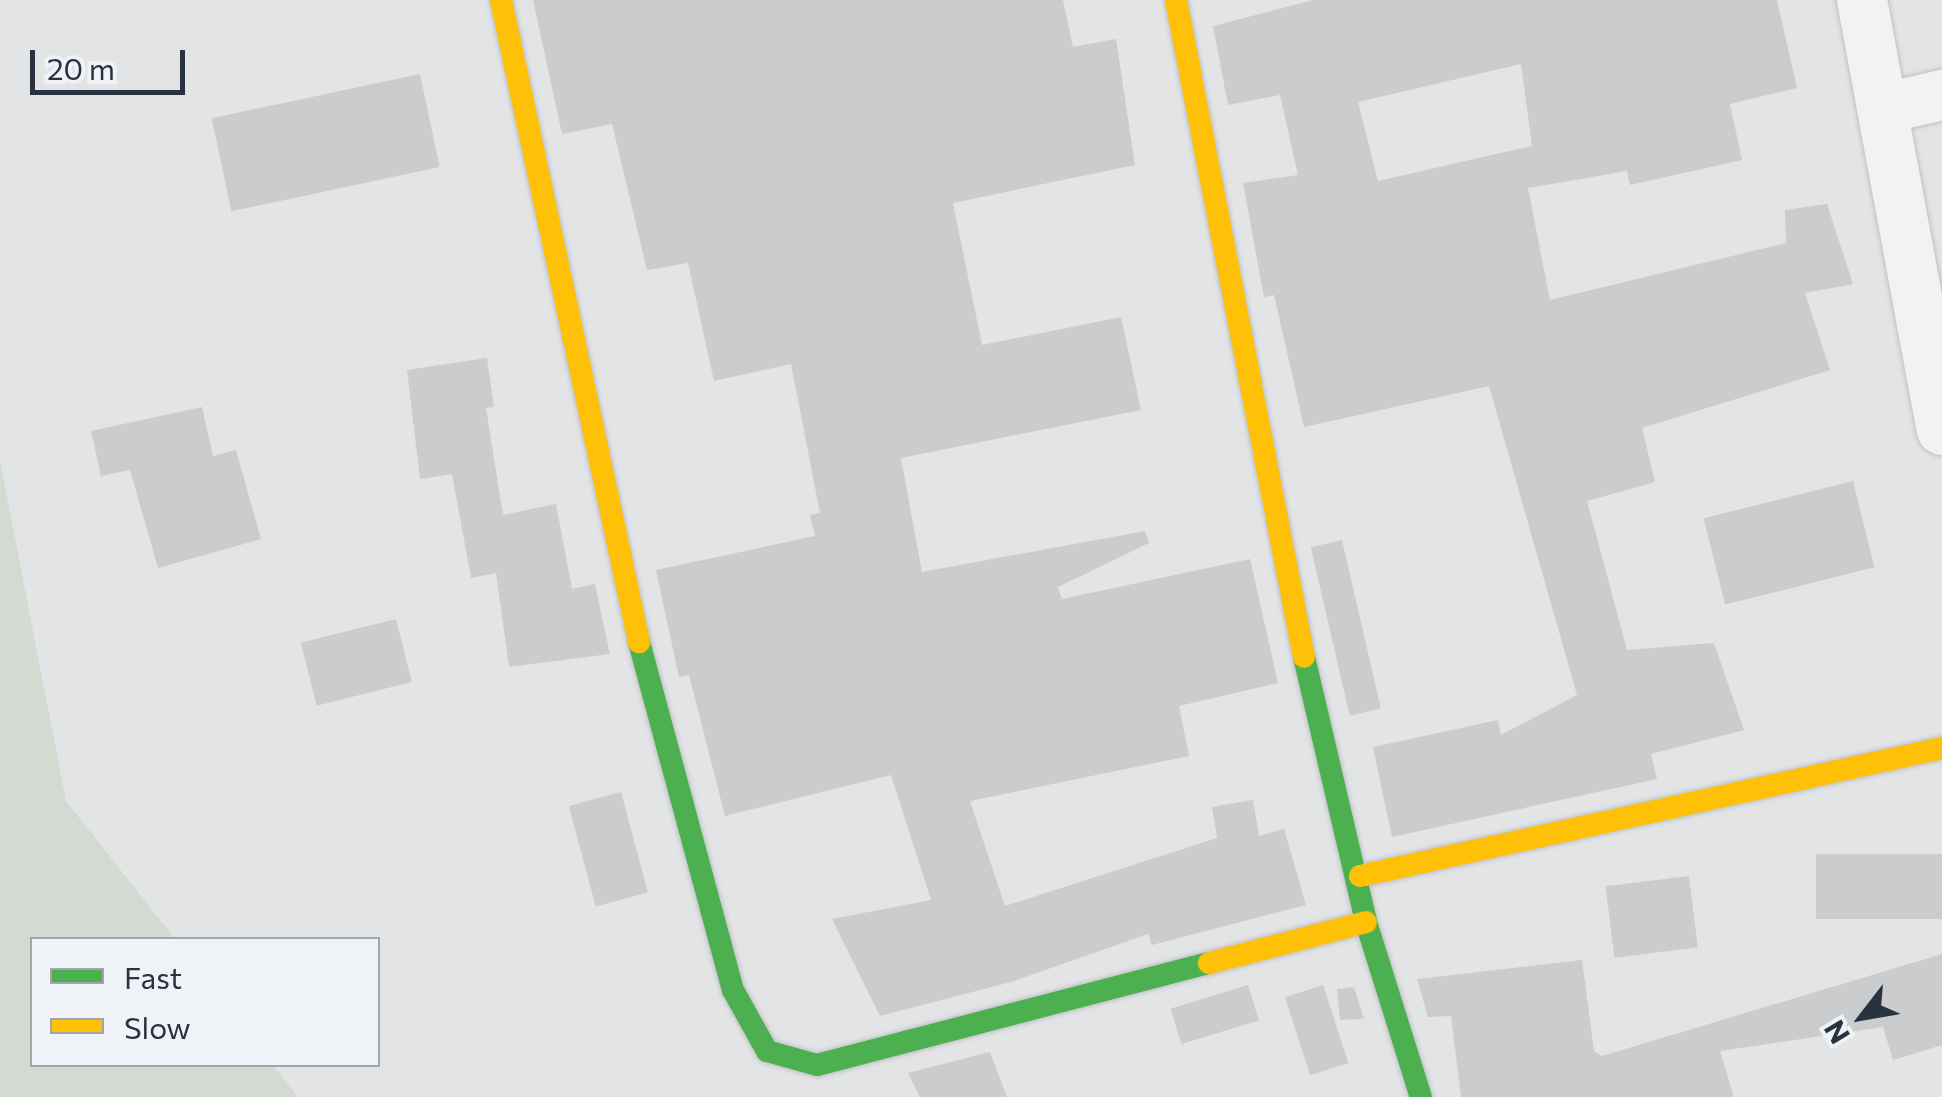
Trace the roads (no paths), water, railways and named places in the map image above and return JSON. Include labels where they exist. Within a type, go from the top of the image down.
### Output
[{"type":"street","points":[[501,0],[660,738],[733,990],[766,1051],[817,1065],[1366,922]]},
{"type":"street","points":[[1176,0],[1285,575],[1360,876],[1366,922],[1421,1097]]},
{"type":"street","points":[[1862,0],[1886,108],[1942,430]]},
{"type":"street","points":[[1886,108],[1942,95]]},
{"type":"street","points":[[1360,876],[1942,748]]}]
